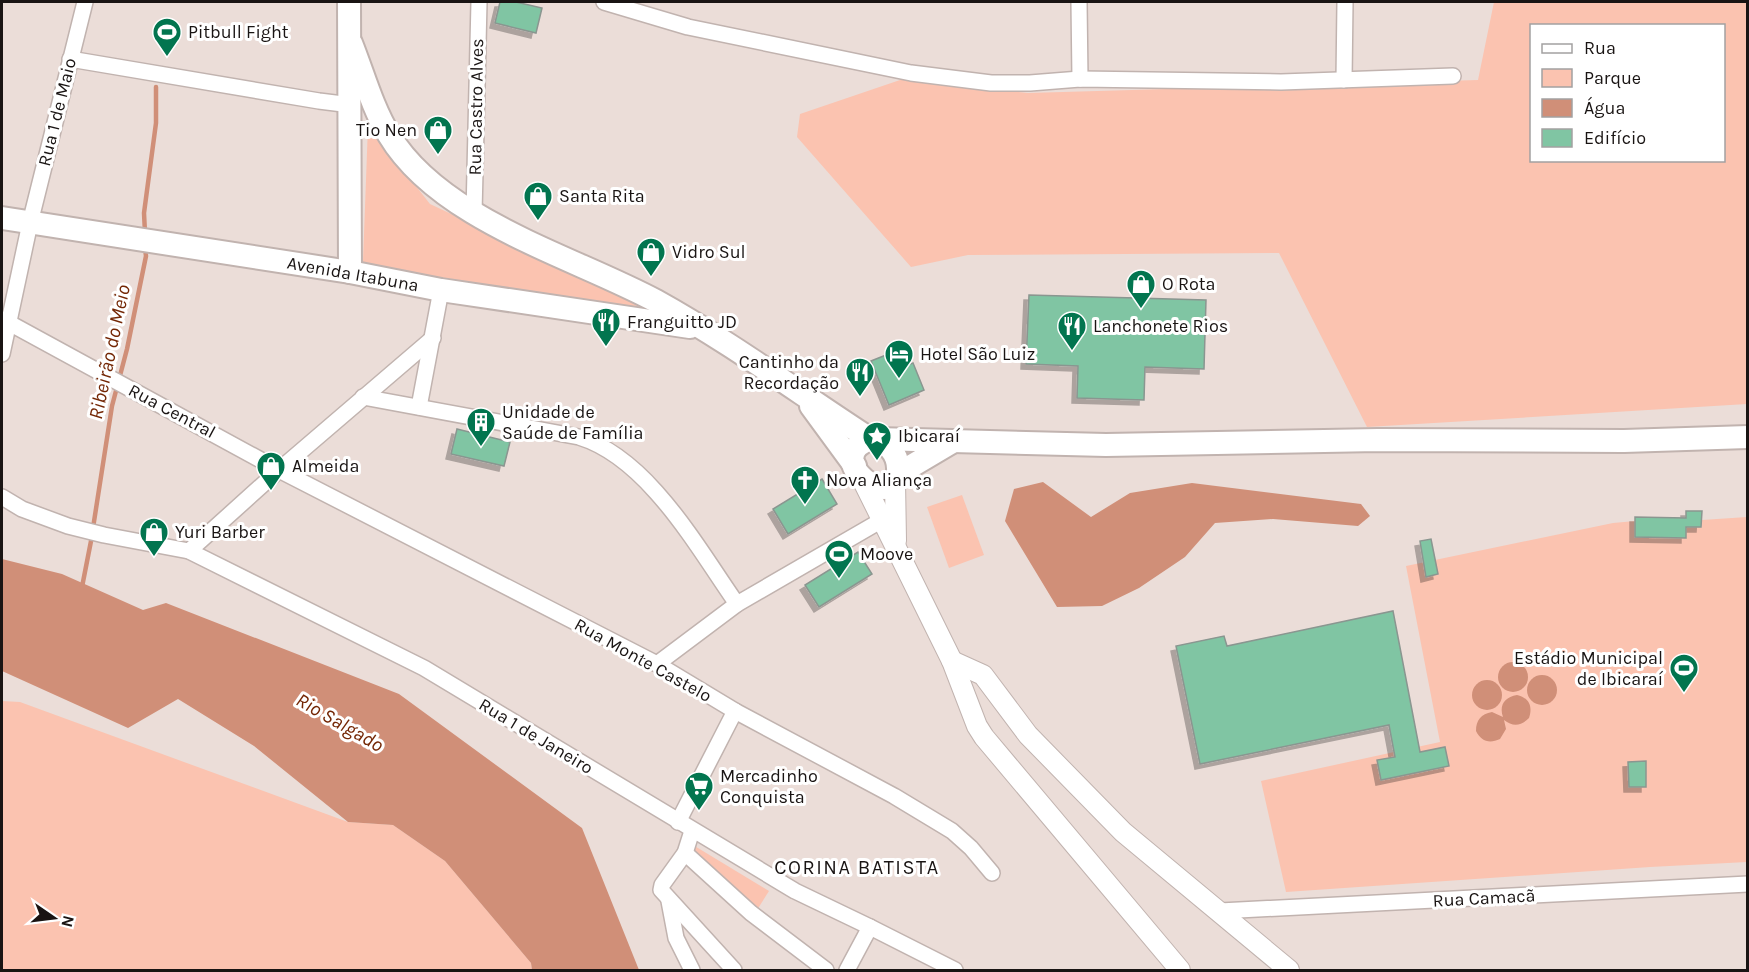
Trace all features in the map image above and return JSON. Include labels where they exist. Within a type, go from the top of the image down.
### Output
[{"type":"main road","points":[[349,2],[351,43],[350,272]]},
{"type":"main road","points":[[351,43],[390,137],[429,181],[474,213],[526,241],[624,285],[704,329],[874,439],[884,442],[892,451],[897,464],[897,477]]},
{"type":"main road","name":"Avenida Itabuna","points":[[2,218],[350,272],[441,290],[704,329]]},
{"type":"main road","points":[[804,395],[870,485],[887,487],[897,477],[952,442]]},
{"type":"main road","points":[[859,473],[854,455],[857,448],[874,439],[1106,445],[1378,440],[1624,441],[1748,437]]},
{"type":"street","name":"Rua 1 de Maio","points":[[2,354],[5,321],[85,2]]},
{"type":"street","name":"Rua Castro Alves","points":[[474,213],[479,2]]},
{"type":"street","points":[[604,2],[688,27],[910,73],[991,84],[1080,79],[1281,81],[1453,76]]},
{"type":"street","points":[[1079,2],[1080,79]]},
{"type":"street","points":[[1344,80],[1345,2]]},
{"type":"street","points":[[70,59],[308,100],[351,105]]},
{"type":"street","points":[[419,407],[441,290]]},
{"type":"street","name":"Rua Central","points":[[5,321],[279,470]]},
{"type":"street","points":[[189,551],[279,470],[433,338]]},
{"type":"street","points":[[363,397],[597,442],[617,455],[646,480],[685,529],[736,604]]},
{"type":"street","name":"Rua Monte Castelo","points":[[279,470],[657,664],[735,711],[929,816],[952,831],[971,848],[992,873]]},
{"type":"street","points":[[859,473],[888,518],[896,547],[952,662],[984,737],[1180,970]]},
{"type":"street","points":[[657,664],[736,604],[888,518],[897,477]]},
{"type":"street","name":"Rua 1 de Janeiro","points":[[2,497],[30,513],[82,530],[189,551],[424,668],[795,891],[955,970]]},
{"type":"street","points":[[952,662],[983,675],[1028,735],[1123,832],[1289,970]]},
{"type":"street","points":[[678,822],[735,711]]},
{"type":"street","points":[[692,831],[685,853],[662,885],[661,890],[734,970]]},
{"type":"street","points":[[685,853],[751,913],[826,970]]},
{"type":"street","name":"Rua Camacã","points":[[1220,911],[1748,884]]},
{"type":"street","points":[[669,901],[676,938],[692,970]]},
{"type":"street","points":[[847,970],[870,927]]},
{"type":"green space","points":[[1494,2],[1747,2],[1747,404],[1367,427],[1279,253],[968,255],[911,267],[797,137],[800,114],[903,79],[1028,93],[1478,80]]},
{"type":"green space","points":[[368,125],[430,204],[665,314],[468,285],[363,262]]},
{"type":"green space","points":[[962,495],[984,555],[949,568],[927,507]]},
{"type":"green space","points":[[1687,511],[1702,511],[1702,520],[1747,517],[1747,862],[1286,892],[1261,781],[1440,742],[1406,566],[1613,523],[1635,521],[1635,517],[1686,518]]},
{"type":"green space","points":[[2,701],[20,702],[348,822],[393,825],[445,861],[531,963],[532,970],[2,970]]},
{"type":"green space","points":[[693,845],[769,891],[757,910],[688,853]]},
{"type":"water","points":[[1043,482],[1091,517],[1130,493],[1192,483],[1361,504],[1370,516],[1358,526],[1273,519],[1215,523],[1185,557],[1139,588],[1102,606],[1057,607],[1005,521],[1014,489]]},
{"type":"water","name":"Rio Salgado","points":[[2,559],[62,574],[143,610],[166,603],[399,694],[582,828],[639,970],[532,970],[531,963],[445,861],[393,825],[348,822],[254,746],[178,699],[128,728],[2,671]]},
{"type":"water","points":[[1513,662],[1519,663],[1527,671],[1527,683],[1519,691],[1513,692],[1507,691],[1499,683],[1498,677],[1499,671],[1507,663]]},
{"type":"water","points":[[1542,675],[1548,676],[1556,684],[1556,696],[1548,704],[1542,705],[1536,704],[1528,696],[1527,690],[1528,684],[1536,676]]},
{"type":"water","points":[[1487,680],[1493,681],[1501,689],[1501,701],[1493,709],[1487,710],[1481,709],[1473,701],[1472,695],[1473,689],[1481,681]]},
{"type":"water","points":[[1517,695],[1529,703],[1529,718],[1517,725],[1504,720],[1506,729],[1496,741],[1486,741],[1480,737],[1476,731],[1480,718],[1492,712],[1503,717],[1504,703]]},
{"type":"building","points":[[500,2],[516,2],[542,8],[536,33],[495,23]]},
{"type":"building","points":[[1029,295],[1206,300],[1204,369],[1145,367],[1144,400],[1077,398],[1078,366],[1026,364]]},
{"type":"building","name":"Hotel São Luiz","points":[[891,353],[897,369],[913,363],[924,390],[889,405],[871,361]]},
{"type":"building","name":"Unidade de Saúde de Família","points":[[457,429],[510,442],[504,466],[451,454]]},
{"type":"building","name":"Nova Aliança","points":[[822,479],[837,504],[788,534],[773,509]]},
{"type":"building","points":[[1686,511],[1702,511],[1701,527],[1686,527],[1686,538],[1635,537],[1635,517],[1686,518]]},
{"type":"building","points":[[1431,539],[1438,574],[1426,577],[1420,541]]},
{"type":"building","name":"Moove","points":[[858,552],[872,574],[819,607],[805,585]]},
{"type":"building","points":[[1393,611],[1420,752],[1445,747],[1449,766],[1381,780],[1377,760],[1395,757],[1389,725],[1200,764],[1176,646],[1224,636],[1227,646]]},
{"type":"building","points":[[1646,761],[1646,787],[1629,787],[1628,762]]},
{"type":"waterway","name":"Ribeirão do Meio","points":[[145,233],[144,213],[156,123],[156,87]]},
{"type":"waterway","name":"Ribeirão do Meio","points":[[93,528],[112,406],[127,349],[146,256],[145,248]]},
{"type":"waterway","name":"Ribeirão do Meio","points":[[82,587],[92,536]]},
{"type":"place","name":"Pitbull Fight","points":[[167,58]]},
{"type":"place","name":"Tio Nen","points":[[438,156]]},
{"type":"place","name":"Santa Rita","points":[[538,222]]},
{"type":"place","name":"Vidro Sul","points":[[651,278]]},
{"type":"place","name":"O Rota","points":[[1141,310]]},
{"type":"place","name":"Franguitto JD","points":[[606,348]]},
{"type":"place","name":"Lanchonete Rios","points":[[1072,352]]},
{"type":"place","name":"Hotel São Luiz","points":[[899,380]]},
{"type":"place","name":"Cantinho da Recordação","points":[[860,398]]},
{"type":"place","name":"Unidade de Saúde de Família","points":[[481,448]]},
{"type":"place","name":"Ibicaraí","points":[[877,462]]},
{"type":"place","name":"Almeida","points":[[271,492]]},
{"type":"place","name":"Nova Aliança","points":[[805,506]]},
{"type":"place","name":"Yuri Barber","points":[[154,558]]},
{"type":"place","name":"Moove","points":[[839,580]]},
{"type":"place","name":"Estádio Municipal de Ibicaraí","points":[[1684,694]]},
{"type":"place","name":"Mercadinho Conquista","points":[[699,812]]},
{"type":"district","name":"CORINA BATISTA","points":[[857,867]]}]
